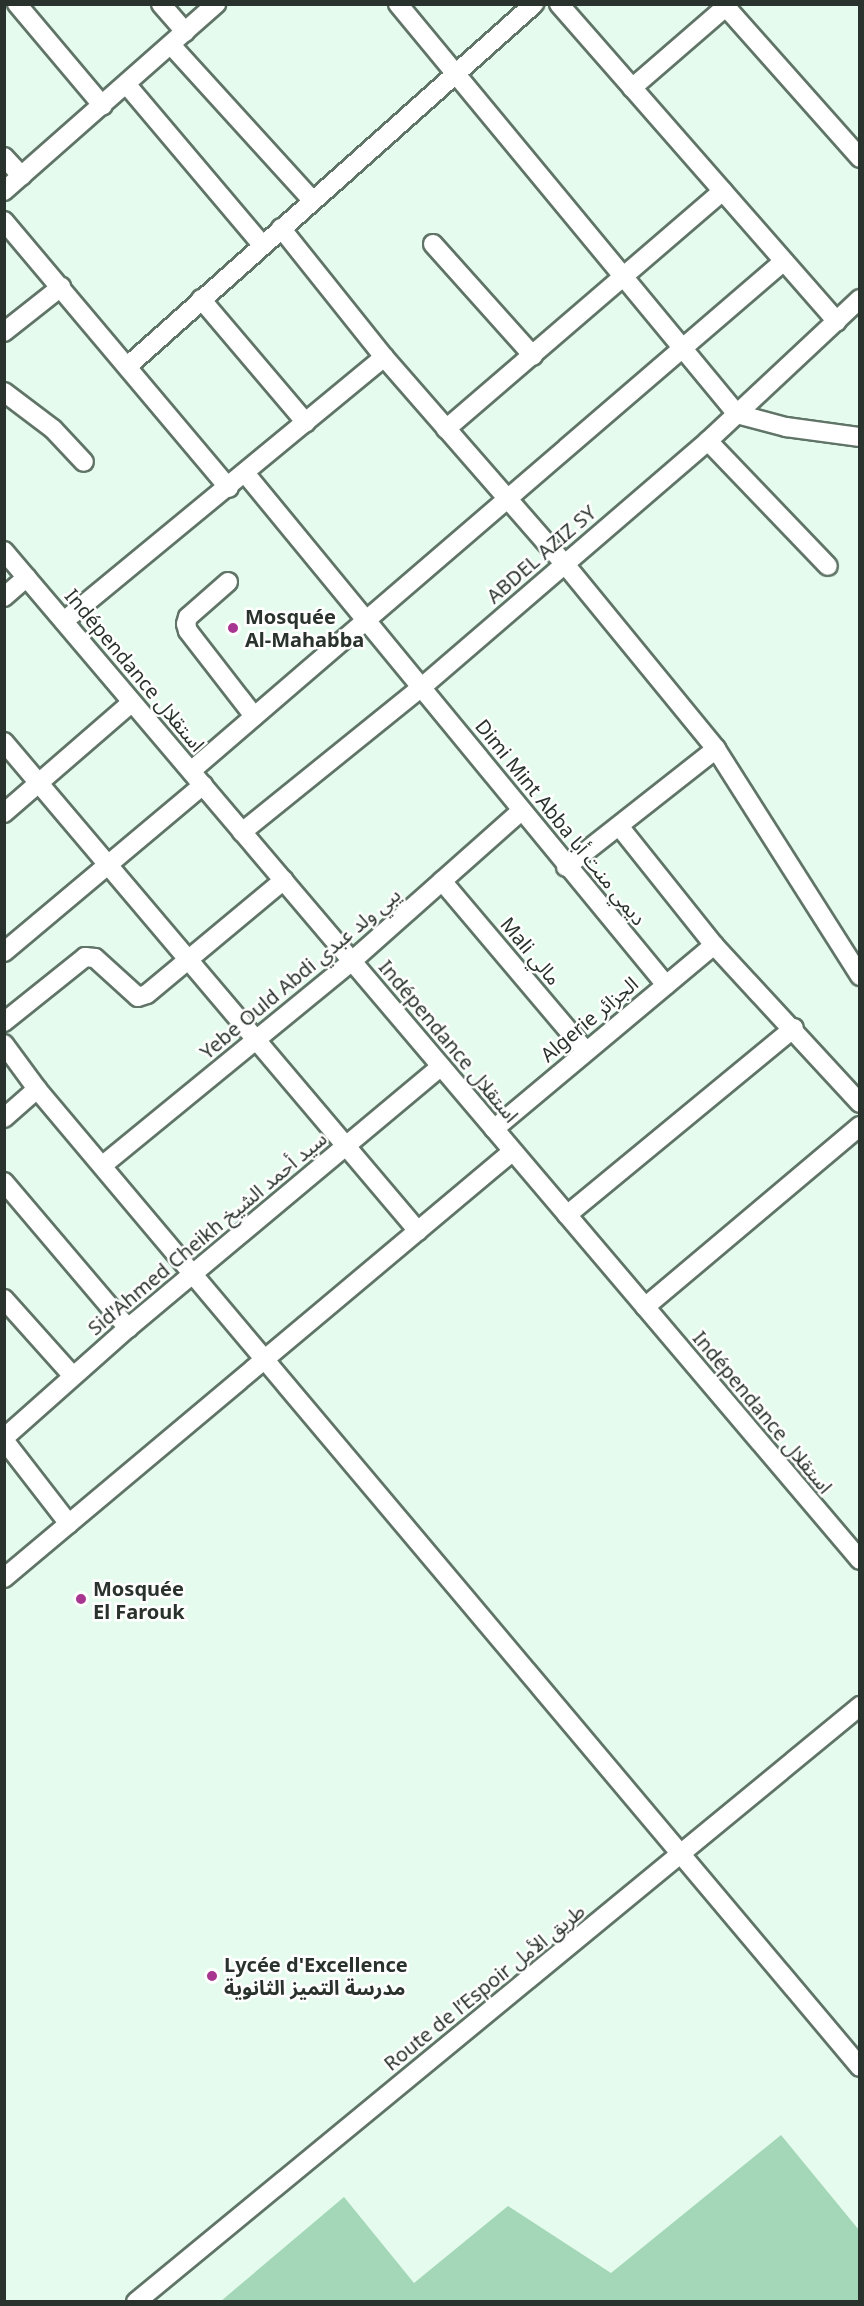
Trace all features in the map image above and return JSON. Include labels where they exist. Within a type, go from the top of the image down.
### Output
[{"type":"street","points":[[17,4],[103,106]]},
{"type":"street","points":[[161,4],[185,32]]},
{"type":"street","points":[[4,191],[127,85],[216,4]]},
{"type":"street","points":[[398,4],[457,72],[737,414],[786,427],[860,437]]},
{"type":"street","points":[[129,364],[534,4]]},
{"type":"street","points":[[565,6],[632,88],[837,321]]},
{"type":"street","points":[[632,88],[728,6],[860,158]]},
{"type":"street","points":[[171,45],[312,200]]},
{"type":"street","points":[[127,85],[262,245]]},
{"type":"street","points":[[4,157],[21,176]]},
{"type":"street","points":[[446,429],[626,277],[723,191]]},
{"type":"street","points":[[4,221],[129,364],[229,488]]},
{"type":"street","points":[[281,228],[384,357],[564,563],[716,749],[859,974]]},
{"type":"street","points":[[433,244],[533,356]]},
{"type":"street","points":[[4,952],[108,865],[197,778],[254,716],[507,496],[686,350],[784,261]]},
{"type":"street","points":[[4,332],[61,287]]},
{"type":"street","name":"ABDEL AZIZ SY","points":[[242,832],[422,687],[708,441],[860,299]]},
{"type":"street","points":[[201,300],[306,423]]},
{"type":"street","points":[[64,621],[229,488],[384,357]]},
{"type":"street","points":[[4,392],[52,429],[84,462]]},
{"type":"street","points":[[708,441],[828,566]]},
{"type":"street","name":"Dimi Mint Abba ديمي منت أبا","points":[[245,473],[422,687],[566,867],[666,985]]},
{"type":"street","name":"Indépendance استقلال","points":[[4,551],[860,1560]]},
{"type":"street","points":[[4,597],[27,577]]},
{"type":"street","points":[[228,582],[188,618],[186,624],[188,631],[254,716]]},
{"type":"street","points":[[4,813],[40,785],[132,702]]},
{"type":"street","points":[[4,742],[259,1039],[418,1230]]},
{"type":"street","points":[[566,867],[716,749]]},
{"type":"street","name":"Yebe Ould Abdi يبي ولد عبدي","points":[[103,1165],[352,961],[521,811]]},
{"type":"street","points":[[619,826],[714,945],[794,1028],[860,1103]]},
{"type":"street","points":[[4,1022],[85,957],[95,958],[138,997],[190,960],[284,880]]},
{"type":"street","name":"Mali مالي","points":[[442,881],[585,1050]]},
{"type":"street","name":"Algerie الجزائر","points":[[494,1129],[585,1050],[714,945]]},
{"type":"street","points":[[567,1215],[794,1028]]},
{"type":"street","points":[[4,1044],[37,1089],[860,2067]]},
{"type":"street","name":"Sid'Ahmed Cheikh سيد أحمد الشيخ","points":[[4,1439],[72,1375],[441,1066]]},
{"type":"street","points":[[4,1118],[37,1089]]},
{"type":"street","points":[[645,1307],[860,1126]]},
{"type":"street","points":[[4,1578],[513,1151]]},
{"type":"street","points":[[4,1182],[128,1328]]},
{"type":"street","points":[[4,1299],[72,1375]]},
{"type":"street","points":[[4,1439],[69,1524]]},
{"type":"street","name":"Route de l’Espoir طريق الأمل","points":[[136,2301],[860,1706]]},
{"type":"green space","points":[[781,2135],[859,2230],[859,2301],[221,2301],[344,2197],[414,2283],[508,2206],[611,2273]]},
{"type":"place","name":"Mosquée Al-Mahabba","points":[[233,628]]},
{"type":"place","name":"Mosquée El Farouk","points":[[81,1599]]},
{"type":"place","name":"Lycée d'Excellence مدرسة التميز الثانوية","points":[[212,1976]]}]
